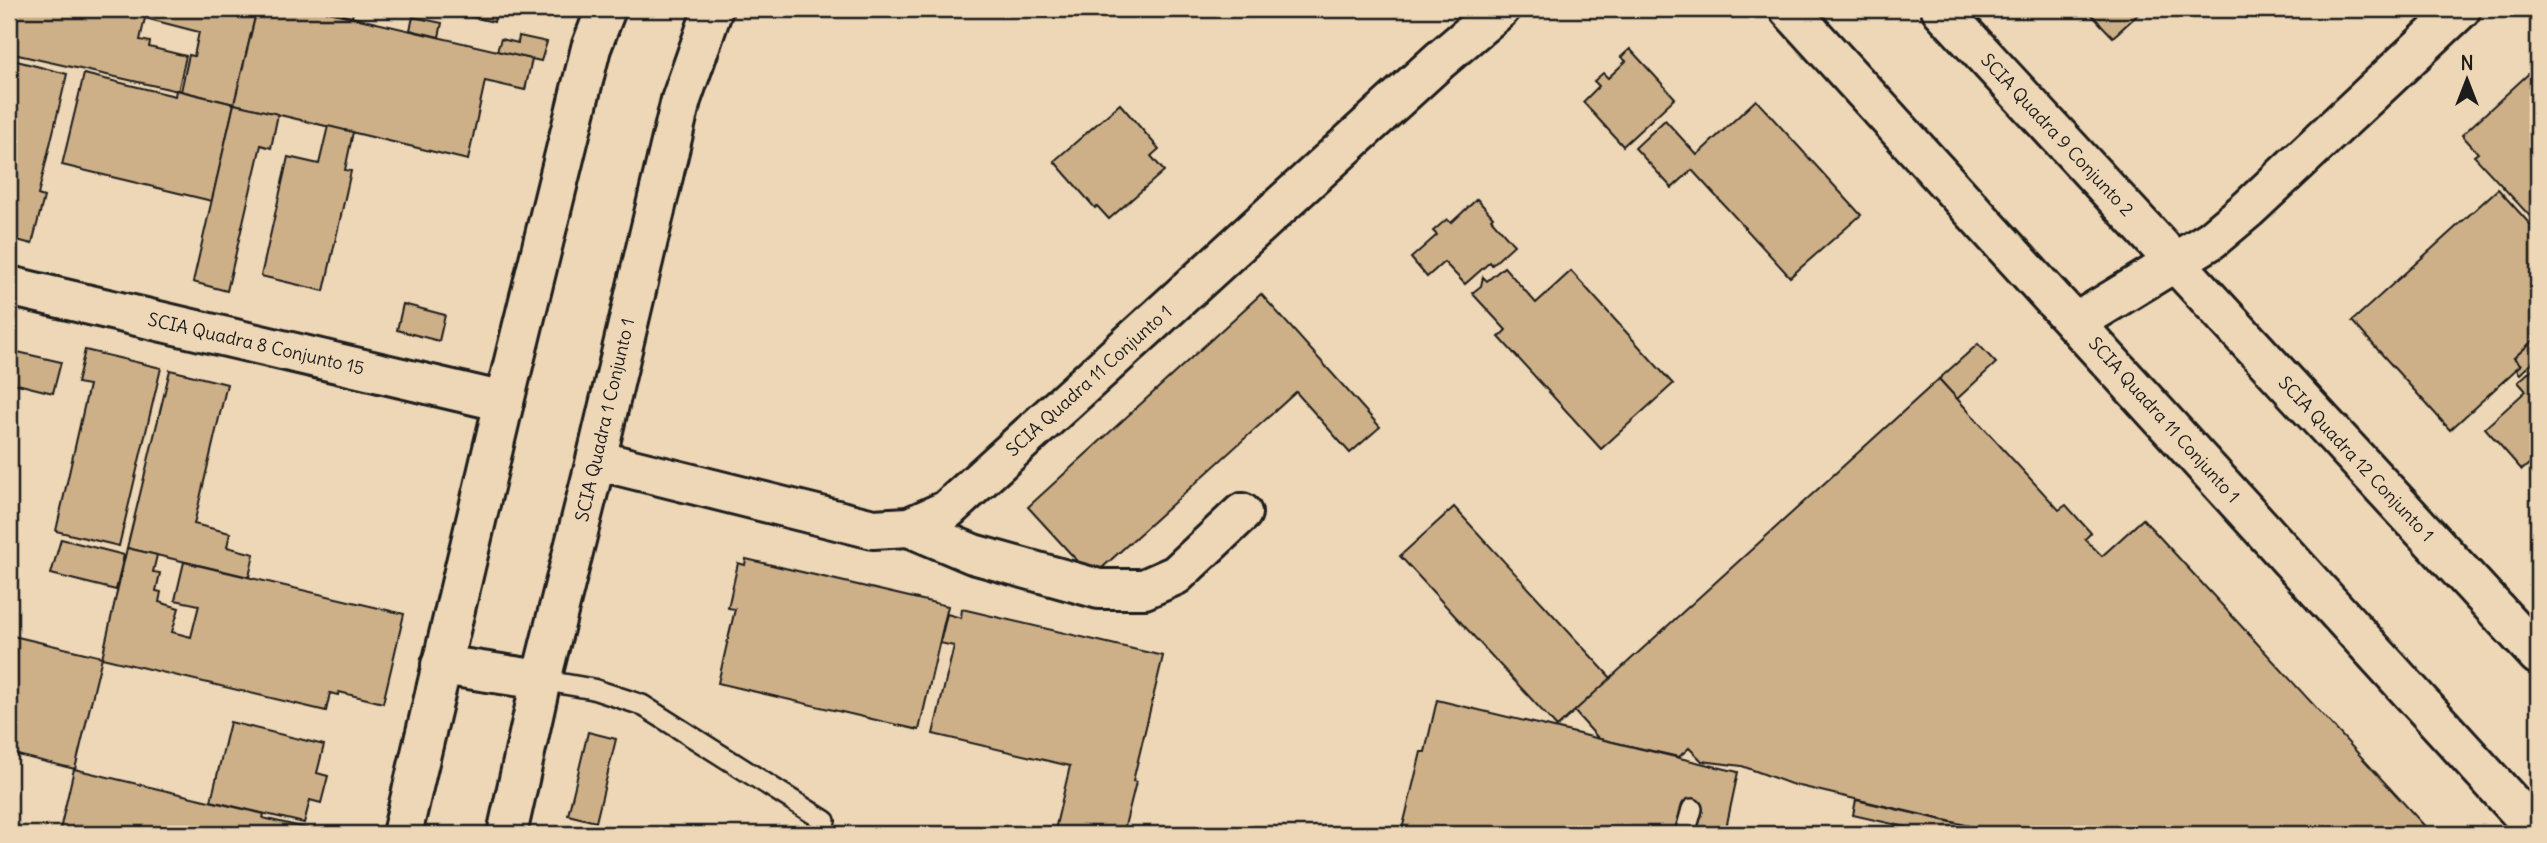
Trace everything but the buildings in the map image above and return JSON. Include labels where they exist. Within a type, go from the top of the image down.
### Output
[{"type":"street","points":[[402,834],[504,402],[592,48],[606,9]]},
{"type":"street","name":"SCIA Quadra 1 Conjunto 1","points":[[507,834],[541,680],[681,100],[713,9]]},
{"type":"street","name":"SCIA Quadra 11 Conjunto 1","points":[[596,460],[873,529],[909,527],[947,510],[1409,88],[1500,9]]},
{"type":"street","name":"SCIA Quadra 11 Conjunto 1","points":[[1789,9],[2538,832]]},
{"type":"street","name":"SCIA Quadra 9 Conjunto 2","points":[[1941,9],[2173,262]]},
{"type":"street","points":[[2075,323],[2211,240],[2248,209],[2461,9]]},
{"type":"street","name":"SCIA Quadra 12 Conjunto 1","points":[[2173,262],[2538,655]]},
{"type":"street","name":"SCIA Quadra 8 Conjunto 15","points":[[9,286],[504,402]]},
{"type":"street","points":[[909,527],[973,554],[1099,589],[1144,589],[1176,575],[1242,513]]},
{"type":"street","points":[[441,666],[541,680]]},
{"type":"lane","points":[[541,680],[593,689],[642,705],[825,821]]},
{"type":"lane","points":[[1685,834],[1692,809]]}]
